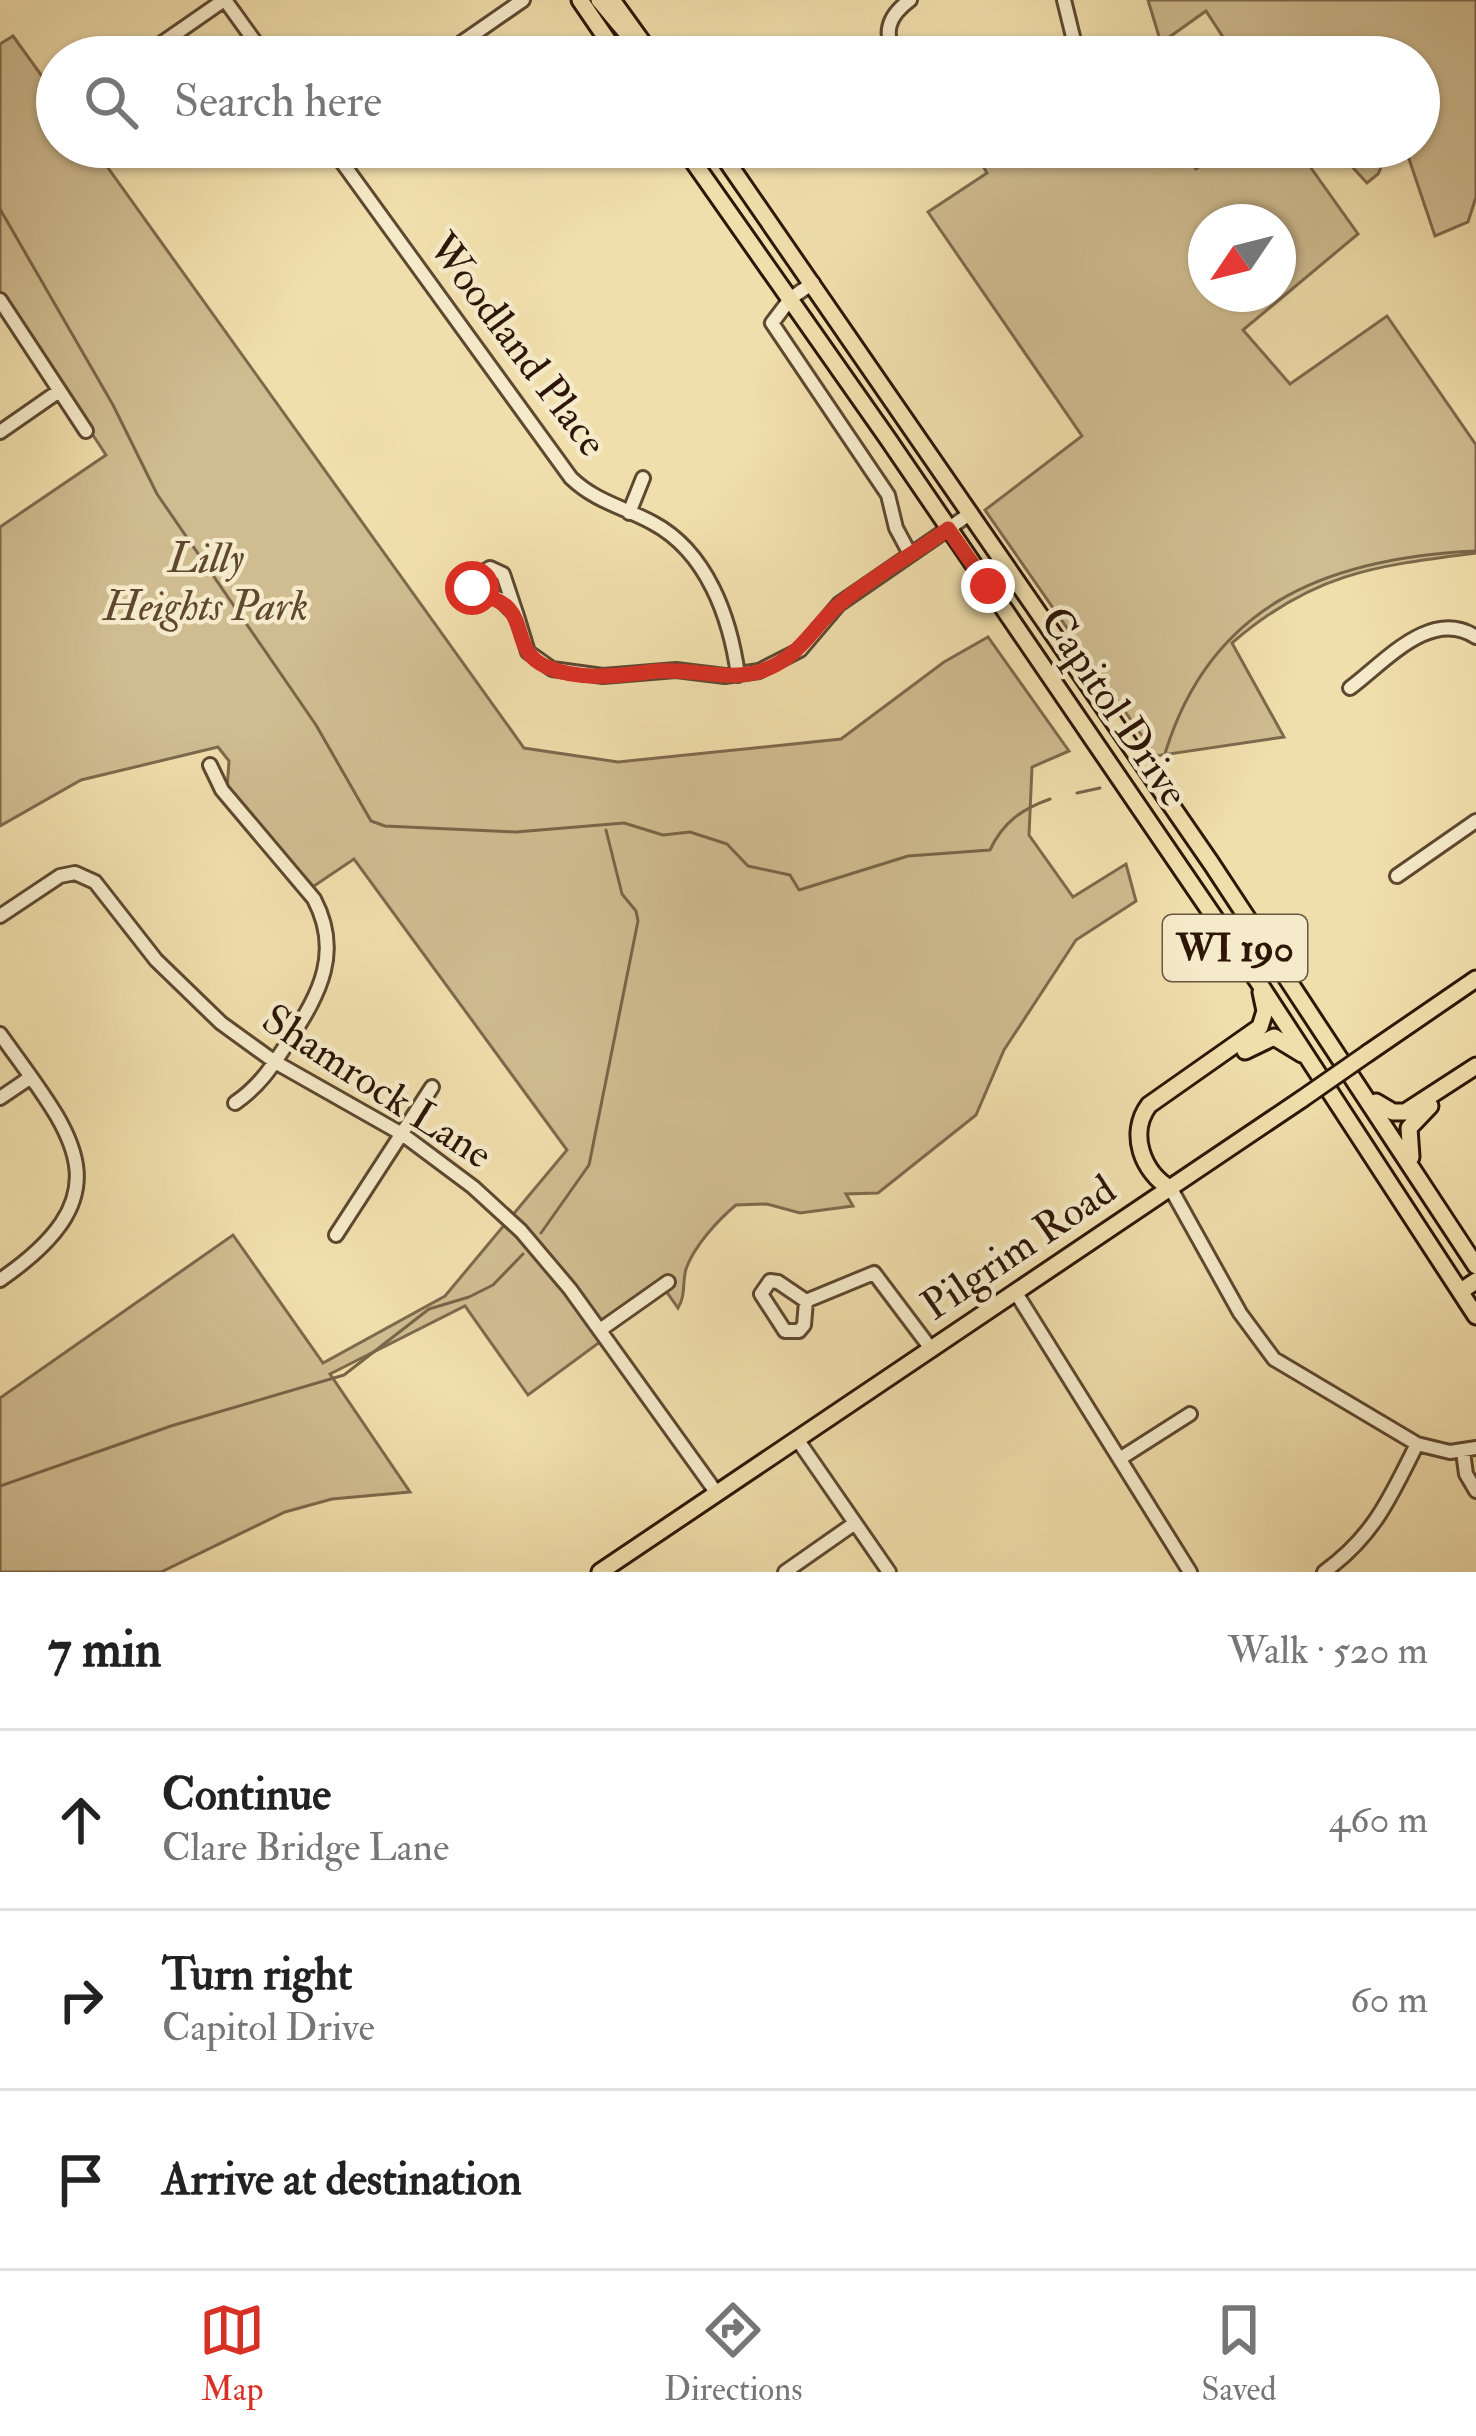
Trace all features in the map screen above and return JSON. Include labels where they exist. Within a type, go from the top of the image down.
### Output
[{"type":"main road","points":[[580,0],[605,36]]},
{"type":"main road","points":[[599,0],[631,36]]},
{"type":"main road","points":[[613,0],[639,36]]},
{"type":"main road","name":"Capitol Drive","points":[[698,168],[1312,1061],[1476,1316]]},
{"type":"main road","name":"Capitol Drive","points":[[732,168],[1367,1096],[1476,1266]]},
{"type":"main road","points":[[1102,753],[1124,738]]},
{"type":"main road","name":"Pilgrim Road","points":[[600,1572],[1171,1190],[1476,979]]},
{"type":"main road","points":[[1171,1190],[1158,1182],[1140,1147],[1142,1114],[1260,1027],[1265,1011],[1259,983]]},
{"type":"main road","points":[[1171,1190],[1167,1174],[1148,1145],[1146,1130],[1154,1113],[1268,1038],[1283,1040],[1312,1061]]},
{"type":"main road","points":[[1367,1096],[1393,1112],[1405,1112],[1476,1070]]},
{"type":"main road","points":[[1413,1166],[1408,1138],[1414,1119],[1476,1070]]},
{"type":"main road","points":[[1461,1291],[1476,1281]]},
{"type":"street","points":[[172,36],[224,0],[251,36]]},
{"type":"street","points":[[471,36],[523,0]]},
{"type":"street","points":[[889,36],[895,13],[910,0]]},
{"type":"street","points":[[1064,0],[1073,36]]},
{"type":"street","name":"Woodland Place","points":[[346,168],[562,466],[597,499],[675,538],[704,570],[724,619],[738,675]]},
{"type":"street","points":[[813,283],[790,298],[772,323],[889,495],[899,537],[910,554]]},
{"type":"street","points":[[0,300],[86,431]]},
{"type":"street","points":[[0,432],[59,391]]},
{"type":"street","points":[[629,513],[643,478]]},
{"type":"street","points":[[517,616],[528,652],[552,669],[602,676],[676,670],[738,675],[772,667],[800,650],[839,604],[970,513]]},
{"type":"street","points":[[1351,688],[1418,636],[1449,627],[1476,638]]},
{"type":"street","points":[[210,765],[222,790],[308,890],[327,934],[324,981],[259,1087],[236,1103]]},
{"type":"street","points":[[1397,876],[1476,821]]},
{"type":"street","name":"Shamrock Lane","points":[[4,913],[60,876],[88,878],[171,976],[221,1023],[275,1062],[402,1134],[459,1175],[521,1232],[600,1330],[716,1492]]},
{"type":"street","points":[[0,1034],[68,1131],[76,1156],[76,1188],[69,1213],[34,1256],[0,1280]]},
{"type":"street","points":[[0,1098],[31,1077]]},
{"type":"street","points":[[336,1235],[432,1087]]},
{"type":"street","points":[[1171,1190],[1240,1313],[1274,1359],[1418,1444],[1470,1450],[1466,1474],[1476,1491]]},
{"type":"street","points":[[806,1301],[874,1274],[932,1350]]},
{"type":"street","points":[[600,1330],[668,1282]]},
{"type":"street","points":[[1016,1293],[1190,1572]]},
{"type":"street","points":[[1121,1458],[1190,1414]]},
{"type":"street","points":[[797,1439],[889,1572]]},
{"type":"street","points":[[1324,1572],[1351,1553],[1372,1529],[1418,1444]]},
{"type":"street","points":[[785,1572],[855,1523]]},
{"type":"green space","points":[[1148,0],[1476,0],[1476,197],[1468,222],[1435,236],[1412,168],[1440,168],[1440,36],[1222,36],[1206,11],[1171,36],[1159,36]]},
{"type":"green space","name":"Lilly Heights Park","points":[[13,36],[36,68],[36,168],[108,168],[524,748],[618,762],[841,739],[944,662],[988,637],[1069,751],[1032,767],[1029,835],[1073,897],[1126,864],[1136,901],[1076,940],[1004,1050],[976,1115],[878,1193],[846,1194],[853,1206],[800,1213],[767,1204],[736,1205],[695,1251],[678,1308],[661,1284],[592,1330],[600,1342],[528,1395],[465,1306],[330,1374],[410,1492],[332,1499],[285,1512],[161,1572],[0,1572],[0,1398],[233,1235],[323,1363],[445,1296],[567,1150],[354,859],[311,888],[227,790],[229,761],[218,747],[81,780],[0,826],[0,527],[106,455],[0,293],[0,44]]},
{"type":"green space","points":[[984,168],[1311,168],[1358,234],[1296,286],[1296,204],[1188,204],[1188,312],[1265,312],[1243,330],[1290,384],[1387,316],[1476,445],[1476,553],[1375,569],[1290,601],[1232,643],[1284,737],[1156,756],[985,510],[1082,436],[928,212],[987,173]]},
{"type":"green space","points":[[1353,168],[1381,168],[1367,183]]},
{"type":"waterway","points":[[0,209],[113,405],[157,494],[316,725],[371,821],[385,826],[516,832],[624,823],[663,835],[690,832],[727,844],[748,866],[790,875],[799,890],[908,856],[990,850],[1014,818],[1050,799]]},
{"type":"waterway","points":[[1162,764],[1182,710],[1208,665],[1240,629],[1278,601],[1369,565],[1476,551]]},
{"type":"waterway","points":[[1077,793],[1100,788]]},
{"type":"waterway","points":[[541,1233],[589,1165],[638,921],[622,894],[606,830]]},
{"type":"waterway","points":[[0,1486],[171,1426],[344,1375],[429,1309],[493,1285],[523,1254]]},
{"type":"route","points":[[472,588],[477,595],[500,599],[511,608],[528,652],[552,669],[586,675],[676,670],[725,676],[782,662],[808,642],[839,604],[948,529],[988,586]]}]
